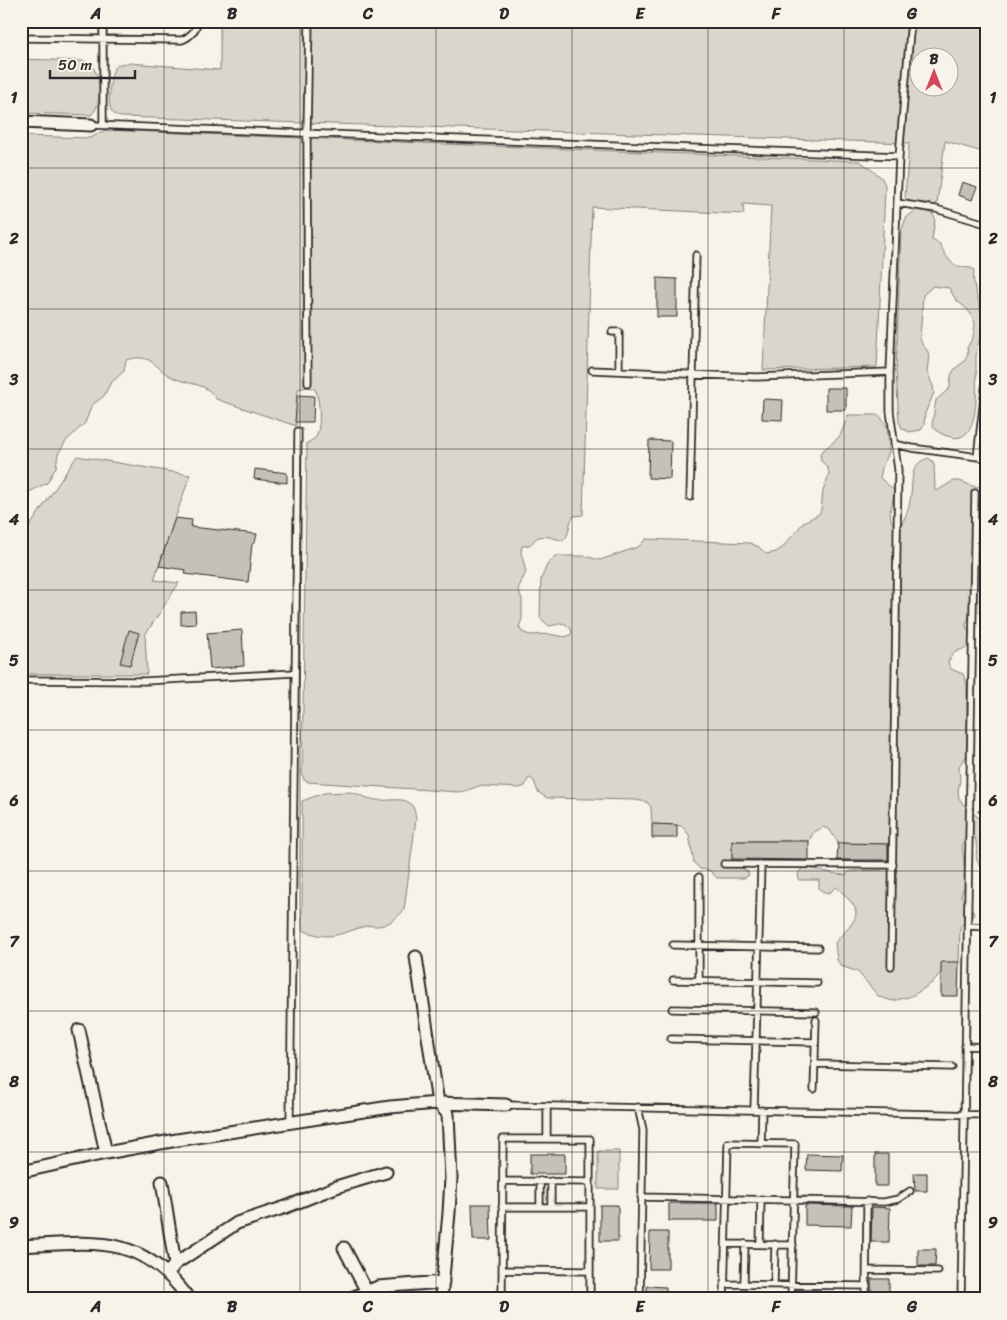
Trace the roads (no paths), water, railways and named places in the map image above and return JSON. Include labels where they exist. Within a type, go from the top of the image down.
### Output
[{"type":"street","points":[[21,122],[91,125]]},
{"type":"street","points":[[416,957],[438,1103],[448,1114],[451,1178],[441,1299]]},
{"type":"street","points":[[80,1030],[106,1153]]},
{"type":"street","points":[[21,1172],[106,1153],[177,1140],[390,1107],[438,1103],[506,1105]]},
{"type":"street","points":[[168,1274],[175,1264],[237,1223],[286,1208],[336,1187],[386,1172]]},
{"type":"street","points":[[162,1182],[175,1264]]},
{"type":"street","points":[[21,1246],[68,1244],[118,1246],[146,1256],[168,1274],[189,1299]]},
{"type":"street","points":[[344,1248],[367,1292]]},
{"type":"street","points":[[349,1299],[378,1287],[443,1282]]},
{"type":"lane","points":[[103,21],[103,125]]},
{"type":"lane","points":[[21,38],[182,40],[192,33],[197,25],[197,21]]},
{"type":"lane","points":[[308,383],[307,133],[309,21]]},
{"type":"lane","points":[[891,966],[898,480],[890,411],[890,372],[899,156],[911,21]]},
{"type":"lane","points":[[91,125],[899,156]]},
{"type":"lane","points":[[897,203],[936,209],[986,224]]},
{"type":"lane","points":[[690,497],[696,255]]},
{"type":"lane","points":[[612,332],[619,332],[619,371]]},
{"type":"lane","points":[[592,370],[756,377],[890,372]]},
{"type":"lane","points":[[977,457],[986,381]]},
{"type":"lane","points":[[290,1122],[298,431]]},
{"type":"lane","points":[[894,444],[986,458]]},
{"type":"lane","points":[[961,1299],[976,492]]},
{"type":"lane","points":[[21,680],[144,681],[295,674]]},
{"type":"lane","points":[[724,864],[892,865]]},
{"type":"lane","points":[[754,1110],[761,865]]},
{"type":"lane","points":[[699,877],[699,980]]},
{"type":"lane","points":[[968,926],[986,927]]},
{"type":"lane","points":[[673,945],[818,948]]},
{"type":"lane","points":[[673,980],[817,983]]},
{"type":"lane","points":[[672,1009],[816,1012]]},
{"type":"lane","points":[[814,1088],[816,1020]]},
{"type":"lane","points":[[671,1039],[815,1042]]},
{"type":"lane","points":[[965,1046],[986,1047]]},
{"type":"lane","points":[[815,1064],[952,1067]]},
{"type":"lane","points":[[506,1105],[986,1114]]},
{"type":"lane","points":[[547,1106],[547,1139]]},
{"type":"lane","points":[[638,1108],[643,1130],[640,1299]]},
{"type":"lane","points":[[761,1144],[762,1110]]},
{"type":"lane","points":[[502,1299],[503,1139],[590,1139],[590,1299]]},
{"type":"lane","points":[[724,1299],[728,1143],[795,1144],[792,1299]]},
{"type":"lane","points":[[503,1181],[590,1182]]},
{"type":"lane","points":[[540,1181],[540,1207]]},
{"type":"lane","points":[[551,1181],[551,1207]]},
{"type":"lane","points":[[641,1198],[891,1201],[910,1191]]},
{"type":"lane","points":[[760,1244],[761,1199]]},
{"type":"lane","points":[[866,1299],[868,1201]]},
{"type":"lane","points":[[502,1207],[590,1207]]},
{"type":"lane","points":[[726,1244],[793,1244]]},
{"type":"lane","points":[[744,1284],[745,1244]]},
{"type":"lane","points":[[774,1284],[775,1244]]},
{"type":"lane","points":[[502,1270],[590,1271]]},
{"type":"lane","points":[[866,1270],[938,1271]]},
{"type":"lane","points":[[725,1284],[866,1286]]}]
